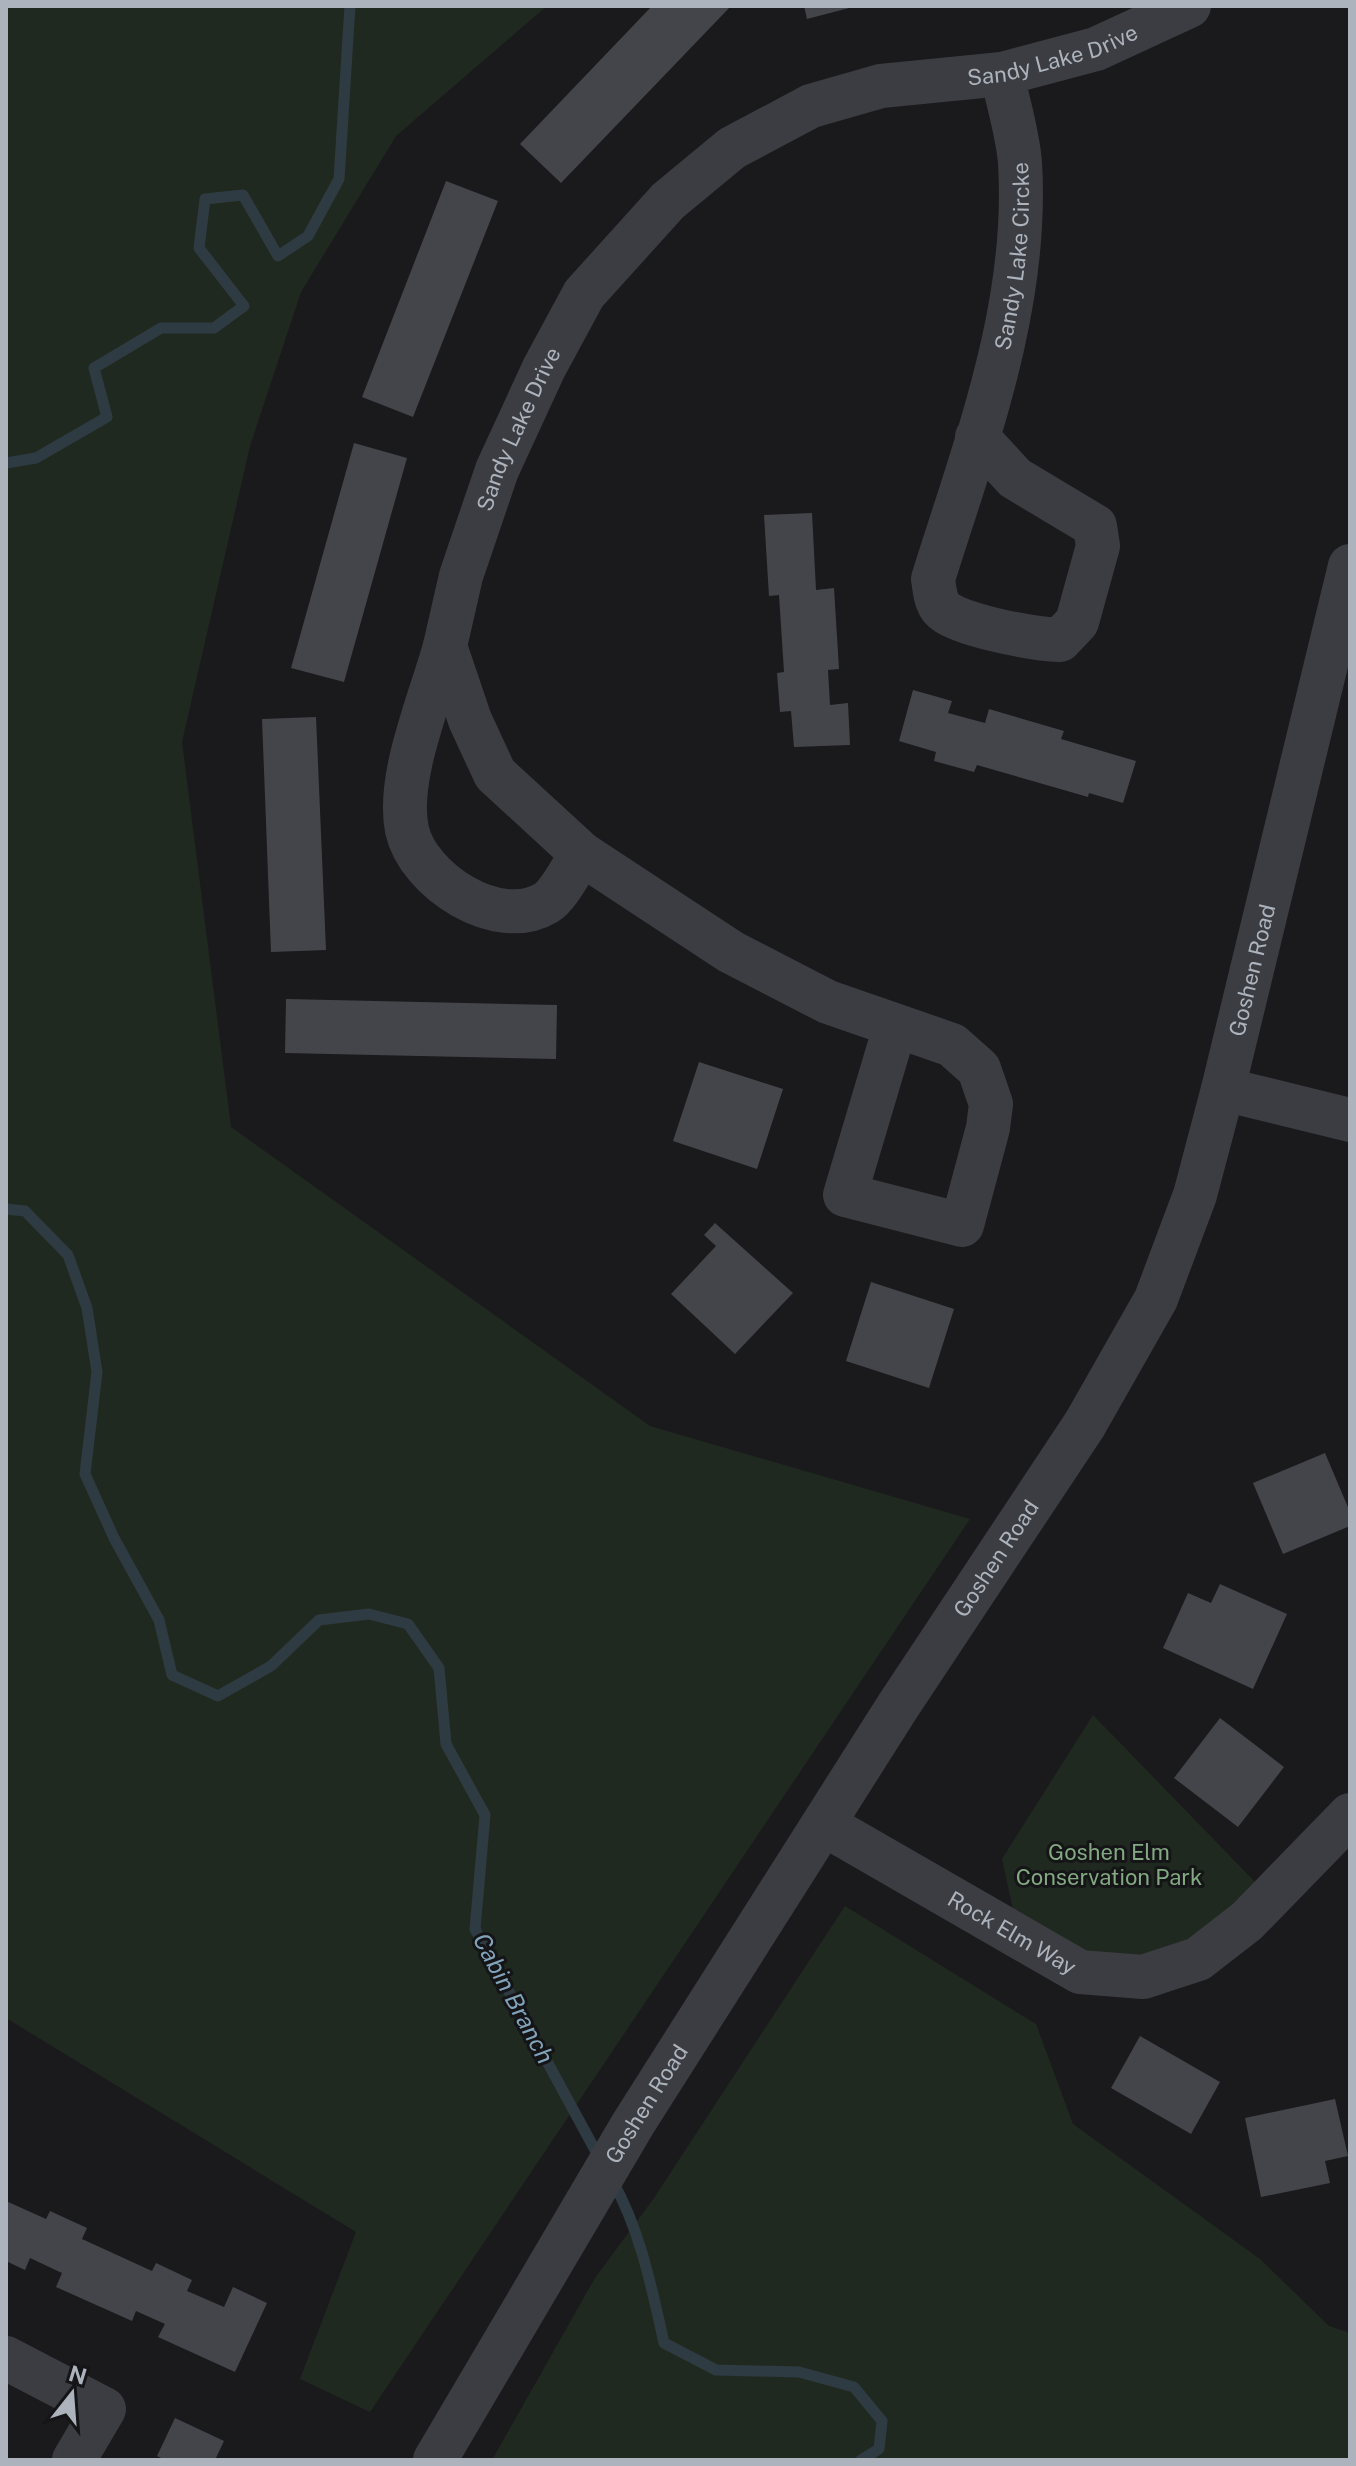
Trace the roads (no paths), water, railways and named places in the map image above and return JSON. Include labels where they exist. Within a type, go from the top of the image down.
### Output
[{"type":"street","name":"Sandy Lake Drive","points":[[582,854],[547,903],[512,912],[469,901],[431,875],[407,831],[405,786],[445,646],[461,576],[497,470],[544,368],[584,294],[668,201],[732,148],[811,106],[881,86],[1002,74],[1096,49],[1189,6]]},
{"type":"street","name":"Sandy Lake Circke","points":[[977,437],[1015,478],[1095,526],[1098,546],[1077,622],[1060,640],[1032,639],[946,612],[935,599],[933,579],[1001,350],[1019,255],[1020,162],[1002,74]]},
{"type":"street","name":"Goshen Road","points":[[435,2460],[633,2124],[907,1693],[1085,1424],[1156,1299],[1195,1195],[1350,566]]},
{"type":"street","points":[[445,646],[470,720],[495,774],[582,854],[731,952],[828,1002],[952,1045],[979,1069],[991,1104],[988,1128],[962,1225],[845,1195],[895,1027]]},
{"type":"street","points":[[1223,1089],[1350,1120]]},
{"type":"street","name":"Rock Elm Way","points":[[825,1825],[1080,1972],[1143,1977],[1198,1959],[1211,1950],[1247,1921],[1350,1815]]},
{"type":"street","points":[[6,2358],[104,2409],[74,2460]]},
{"type":"waterway","points":[[6,463],[36,458],[107,417],[94,368],[161,328],[214,328],[244,306],[199,248],[205,199],[243,195],[278,256],[308,236],[339,179],[350,6]]},
{"type":"waterway","name":"Cabin Branch","points":[[6,1209],[25,1211],[68,1255],[87,1308],[97,1372],[85,1474],[114,1538],[159,1620],[172,1675],[218,1696],[271,1666],[319,1620],[369,1614],[408,1624],[439,1668],[446,1744],[485,1815],[475,1929],[600,2159]]},
{"type":"waterway","name":"Cabin Branch","points":[[612,2180],[638,2239],[664,2343],[716,2370],[799,2372],[854,2387],[882,2421],[879,2449],[861,2460]]},
{"type":"park label","name":"Goshen Elm Conservation Park","points":[[1109,1864]]}]
